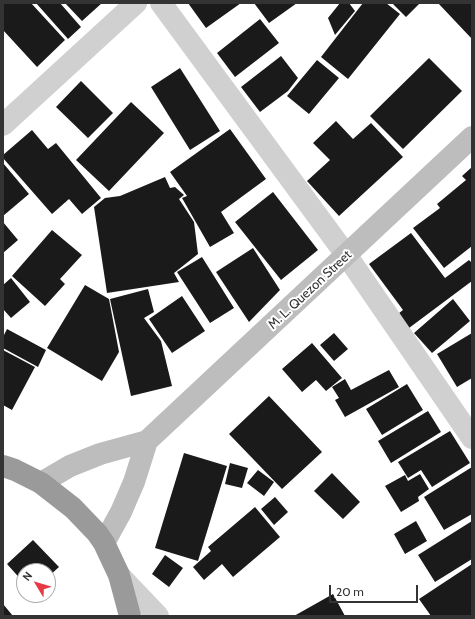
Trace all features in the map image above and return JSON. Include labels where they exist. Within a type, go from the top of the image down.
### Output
[{"type":"highway","points":[[3,466],[41,482],[73,508],[104,542],[119,575],[130,616]]},
{"type":"main road","name":"M. L. Quezon Street","points":[[41,482],[70,466],[100,454],[147,441],[472,137]]},
{"type":"main road","name":"M. L. Quezon Street","points":[[104,542],[121,512],[134,482],[147,441]]},
{"type":"street","points":[[3,125],[136,3]]},
{"type":"street","points":[[161,3],[346,256],[472,438]]},
{"type":"street","points":[[119,575],[158,616]]},
{"type":"building","points":[[3,3],[31,3],[65,40],[37,67],[3,30]]},
{"type":"building","points":[[36,3],[60,3],[81,27],[68,39]]},
{"type":"building","points":[[65,3],[102,3],[82,21]]},
{"type":"building","points":[[188,3],[241,3],[206,28]]},
{"type":"building","points":[[254,3],[297,3],[269,23]]},
{"type":"building","points":[[340,3],[349,3],[355,11],[335,35],[328,18]]},
{"type":"building","points":[[363,3],[386,3],[400,14],[348,79],[321,57]]},
{"type":"building","points":[[392,3],[420,3],[406,17]]},
{"type":"building","points":[[438,3],[472,3],[472,39]]},
{"type":"building","points":[[260,19],[279,43],[235,77],[217,53]]},
{"type":"building","points":[[281,56],[298,78],[288,91],[260,112],[241,87]]},
{"type":"building","points":[[429,58],[462,91],[403,149],[370,116]]},
{"type":"building","points":[[317,60],[339,78],[309,114],[287,96]]},
{"type":"building","points":[[180,68],[220,131],[190,150],[151,87]]},
{"type":"building","points":[[81,81],[113,113],[88,138],[56,107]]},
{"type":"building","points":[[131,102],[164,133],[109,191],[76,160]]},
{"type":"building","points":[[336,121],[353,139],[371,123],[403,157],[339,216],[307,181],[330,160],[313,143]]},
{"type":"building","points":[[230,129],[266,179],[221,212],[234,233],[210,247],[182,198],[187,196],[170,172]]},
{"type":"building","points":[[32,130],[48,149],[56,143],[101,198],[82,214],[69,199],[52,214],[3,158],[3,155]]},
{"type":"building","points":[[3,163],[29,194],[3,216]]},
{"type":"building","points":[[472,167],[472,246],[444,268],[413,228],[440,208],[437,204],[466,180],[462,176]]},
{"type":"building","points":[[165,177],[170,188],[175,187],[184,195],[179,199],[194,222],[198,254],[174,273],[179,282],[107,293],[94,207],[105,198],[120,196]]},
{"type":"building","points":[[273,192],[318,250],[281,280],[235,222]]},
{"type":"building","points":[[3,222],[18,240],[3,253]]},
{"type":"building","points":[[52,230],[82,255],[60,279],[65,284],[45,306],[12,276]]},
{"type":"building","points":[[411,233],[445,278],[469,260],[472,263],[472,281],[405,331],[394,317],[403,310],[369,264]]},
{"type":"building","points":[[253,248],[280,290],[249,322],[216,272]]},
{"type":"building","points":[[202,257],[234,308],[210,323],[177,272]]},
{"type":"building","points":[[11,278],[30,302],[11,318],[3,309],[3,285]]},
{"type":"building","points":[[85,285],[109,299],[119,352],[102,381],[47,348]]},
{"type":"building","points":[[148,289],[154,312],[144,318],[161,341],[172,386],[131,396],[110,299]]},
{"type":"building","points":[[182,296],[205,331],[172,353],[149,319]]},
{"type":"building","points":[[453,299],[470,321],[432,353],[414,333]]},
{"type":"building","points":[[7,329],[46,350],[38,367],[3,348],[3,337]]},
{"type":"building","points":[[334,333],[348,349],[334,361],[320,345]]},
{"type":"building","points":[[472,333],[472,378],[457,387],[437,354]]},
{"type":"building","points":[[312,343],[342,378],[326,391],[316,380],[302,392],[282,369]]},
{"type":"building","points":[[3,350],[35,367],[12,410],[3,405]]},
{"type":"building","points":[[389,370],[399,387],[345,417],[335,400],[339,398],[332,387],[345,379],[351,390]]},
{"type":"building","points":[[407,384],[423,410],[382,435],[366,409]]},
{"type":"building","points":[[269,396],[322,452],[282,489],[229,434]]},
{"type":"building","points":[[428,411],[441,432],[391,463],[378,441]]},
{"type":"building","points":[[450,431],[470,463],[432,487],[421,470],[408,478],[398,462]]},
{"type":"building","points":[[184,453],[227,466],[198,561],[155,548]]},
{"type":"building","points":[[230,463],[248,468],[242,488],[225,484]]},
{"type":"building","points":[[472,467],[472,514],[444,530],[424,497]]},
{"type":"building","points":[[258,470],[274,482],[264,496],[247,483]]},
{"type":"building","points":[[332,473],[360,502],[343,519],[314,491]]},
{"type":"building","points":[[420,474],[429,489],[418,497],[419,501],[401,512],[385,486],[405,475],[408,481]]},
{"type":"building","points":[[275,497],[288,512],[274,525],[261,509]]},
{"type":"building","points":[[255,507],[280,537],[233,577],[222,564],[204,580],[193,567],[211,551],[208,547]]},
{"type":"building","points":[[416,521],[427,541],[405,554],[394,534]]},
{"type":"building","points":[[472,521],[472,559],[435,582],[418,555]]},
{"type":"building","points":[[33,540],[55,563],[16,563],[16,574],[7,564]]},
{"type":"building","points":[[165,555],[183,568],[169,587],[152,574]]},
{"type":"building","points":[[472,564],[472,616],[431,616],[419,599]]},
{"type":"building","points":[[333,594],[345,616],[294,616]]},
{"type":"building","points":[[3,604],[13,616],[3,616]]}]
